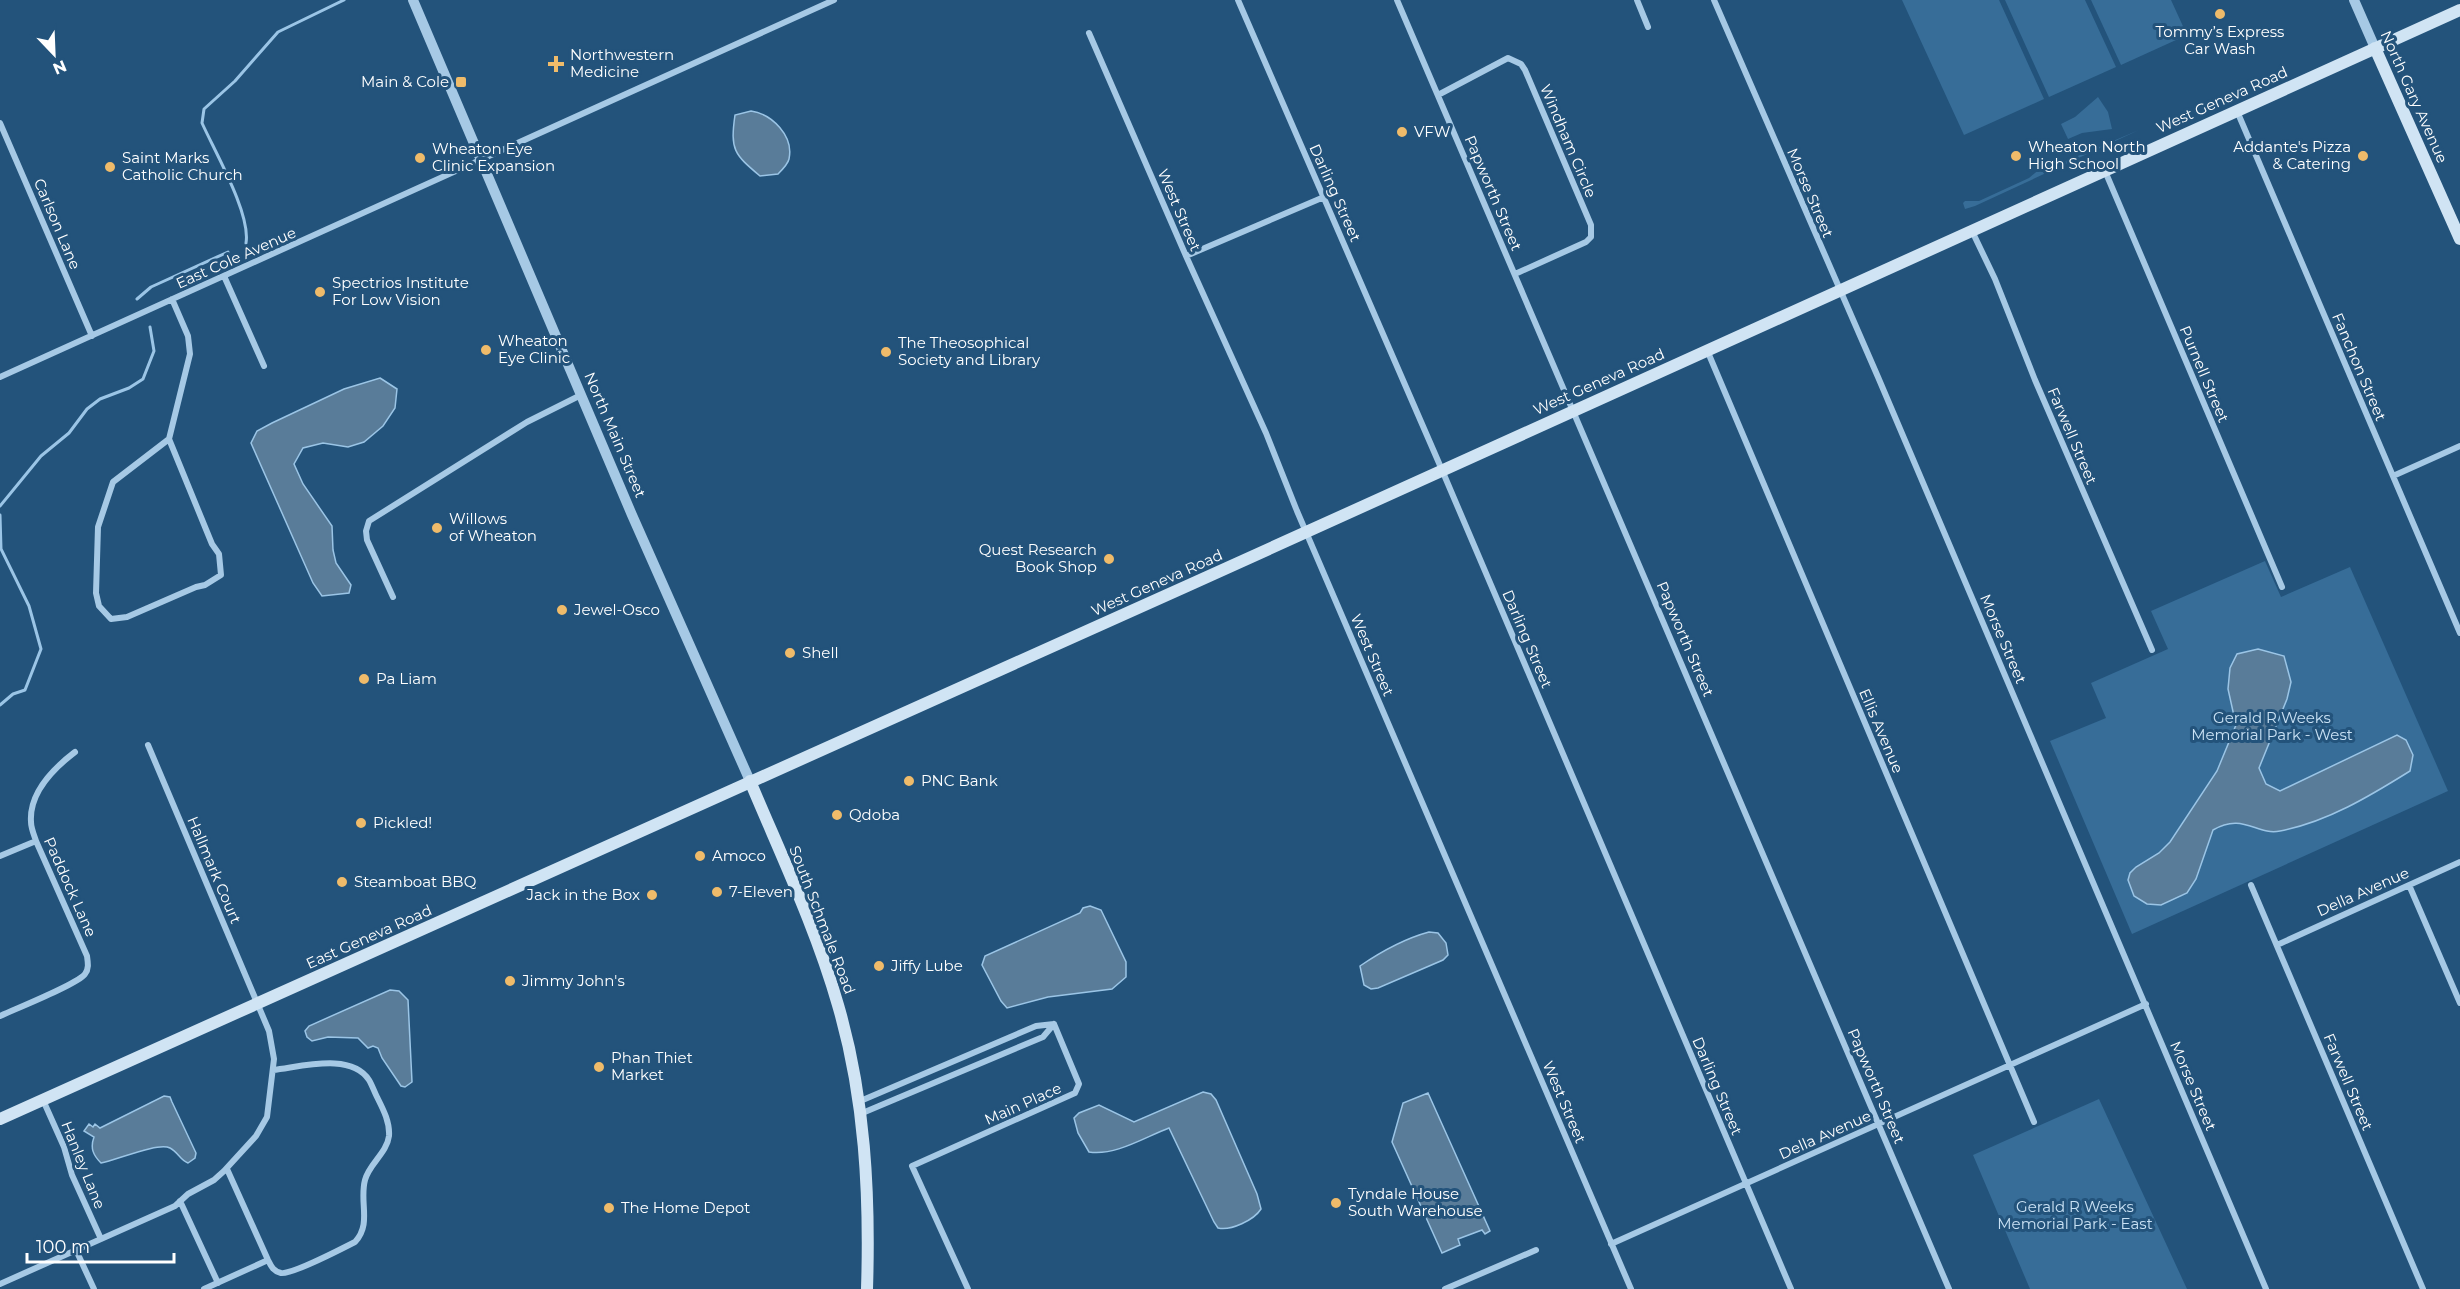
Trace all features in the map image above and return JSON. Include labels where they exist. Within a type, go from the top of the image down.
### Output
[{"type":"main road","name":"West Geneva Road","points":[[750,781],[2460,10]]},
{"type":"main road","name":"North Gary Avenue","points":[[2375,48],[2460,239]]},
{"type":"main road","name":"East Geneva Road","points":[[0,1119],[750,781]]},
{"type":"main road","name":"South Schmale Road","points":[[750,781],[808,919],[830,978],[841,1016],[859,1108],[868,1207],[867,1289]]},
{"type":"street","name":"North Main Street","points":[[413,0],[581,395],[750,781]]},
{"type":"street","points":[[810,0],[814,9]]},
{"type":"street","name":"East Cole Avenue","points":[[0,377],[834,0]]},
{"type":"street","name":"Darling Street","points":[[1238,0],[1442,470],[1791,1289]]},
{"type":"street","name":"Papworth Street","points":[[1397,0],[1949,1289]]},
{"type":"street","points":[[1636,0],[1648,27]]},
{"type":"street","name":"Morse Street","points":[[1714,0],[2146,1004],[2266,1289]]},
{"type":"street","name":"North Gary Avenue","points":[[2354,0],[2375,48]]},
{"type":"street","name":"West Street","points":[[1089,33],[1266,433],[1306,532],[1630,1289]]},
{"type":"street","name":"Windham Circle","points":[[1438,95],[1508,58],[1521,64],[1525,70],[1591,225],[1591,237],[1586,242],[1515,274]]},
{"type":"street","name":"Fanchon Street","points":[[2237,110],[2460,633]]},
{"type":"street","name":"Carlson Lane","points":[[0,123],[92,336]]},
{"type":"street","name":"Purnell Street","points":[[2104,170],[2282,587]]},
{"type":"street","points":[[1186,256],[1324,196]]},
{"type":"street","name":"Farwell Street","points":[[1972,230],[1995,279],[2035,380],[2152,650]]},
{"type":"street","points":[[224,276],[264,366]]},
{"type":"street","points":[[168,439],[113,482],[98,527],[96,593],[99,606],[111,619],[127,617],[205,585],[221,575],[219,554],[212,544],[168,439],[190,354],[188,336],[172,299]]},
{"type":"street","name":"Ellis Avenue","points":[[1707,350],[2034,1122]]},
{"type":"street","points":[[393,597],[367,540],[366,531],[369,521],[527,422],[581,395]]},
{"type":"street","points":[[2393,476],[2460,446]]},
{"type":"street","name":"Hallmark Court","points":[[0,1284],[175,1206],[188,1194],[214,1180],[226,1169],[256,1136],[267,1118],[274,1059],[269,1031],[148,745]]},
{"type":"street","name":"Paddock Lane","points":[[0,1016],[68,987],[84,976],[88,967],[87,956],[36,841],[31,822],[33,806],[51,772],[75,752]]},
{"type":"street","points":[[0,856],[36,841]]},
{"type":"street","name":"Della Avenue","points":[[2277,945],[2460,862]]},
{"type":"street","name":"Farwell Street","points":[[2251,885],[2423,1289]]},
{"type":"street","points":[[2409,885],[2460,1003]]},
{"type":"street","name":"Della Avenue","points":[[1611,1244],[2146,1004]]},
{"type":"street","points":[[859,1108],[1043,1037],[1054,1024]]},
{"type":"street","points":[[859,1108],[1036,1026],[1054,1024]]},
{"type":"street","name":"Main Place","points":[[968,1289],[912,1166],[1075,1093],[1079,1084],[1054,1024]]},
{"type":"street","points":[[226,1169],[273,1269],[285,1273],[356,1242],[363,1234],[365,1177],[386,1146],[389,1136],[388,1121],[368,1078],[349,1064],[337,1063],[273,1070]]},
{"type":"street","name":"Hanley Lane","points":[[43,1100],[64,1147],[72,1175],[101,1239]]},
{"type":"street","points":[[180,1201],[218,1283]]},
{"type":"street","points":[[76,1250],[94,1289]]},
{"type":"street","points":[[1445,1289],[1536,1250]]},
{"type":"street","points":[[204,1289],[268,1260]]},
{"type":"green space","points":[[1902,0],[1999,0],[2044,99],[1964,135]]},
{"type":"green space","points":[[2005,0],[2085,0],[2116,67],[2049,97]]},
{"type":"green space","points":[[2091,0],[2171,0],[2187,35],[2121,65]]},
{"type":"green space","points":[[2098,97],[2108,112],[2112,129],[2082,133],[2068,139],[2061,124],[2075,117]]},
{"type":"green space","points":[[2139,130],[1965,209],[1963,203],[1965,201],[1979,201],[2029,178],[2041,168],[2059,164]]},
{"type":"green space","name":"Gerald R Weeks Memorial Park - West","points":[[2265,561],[2281,597],[2350,567],[2448,791],[2132,934],[2050,741],[2106,718],[2091,683],[2168,649],[2151,611]]},
{"type":"green space","name":"Gerald R Weeks Memorial Park - East","points":[[2099,1099],[2187,1289],[2030,1289],[1973,1155]]},
{"type":"shaded area","points":[[751,111],[774,121],[785,134],[790,150],[785,167],[778,174],[760,176],[744,162],[736,150],[733,136],[735,115]]},
{"type":"shaded area","points":[[380,378],[397,389],[395,408],[383,426],[364,442],[348,447],[323,443],[303,448],[294,464],[303,484],[332,526],[336,563],[351,585],[349,593],[322,596],[313,583],[251,443],[257,431],[272,423],[344,389]]},
{"type":"shaded area","points":[[2258,649],[2284,656],[2291,682],[2287,699],[2259,768],[2266,784],[2280,791],[2397,735],[2406,740],[2413,755],[2410,771],[2348,807],[2297,827],[2272,832],[2233,823],[2213,830],[2196,879],[2187,893],[2161,905],[2147,904],[2134,896],[2128,880],[2130,873],[2159,853],[2170,842],[2217,771],[2236,725],[2228,689],[2230,668],[2237,654]]},
{"type":"shaded area","points":[[1090,906],[1101,910],[1126,962],[1126,977],[1112,989],[1048,997],[1007,1008],[982,965],[985,956],[1080,913],[1083,908]]},
{"type":"shaded area","points":[[1429,932],[1438,933],[1446,943],[1448,955],[1443,960],[1378,988],[1371,989],[1364,985],[1360,966],[1393,946]]},
{"type":"shaded area","points":[[390,990],[399,991],[408,1000],[412,1082],[405,1087],[401,1086],[378,1048],[373,1046],[368,1048],[358,1038],[328,1037],[312,1041],[307,1037],[305,1031],[309,1026]]},
{"type":"shaded area","points":[[1203,1092],[1211,1094],[1216,1100],[1257,1194],[1261,1209],[1248,1221],[1229,1228],[1218,1228],[1214,1222],[1169,1128],[1120,1149],[1089,1152],[1078,1133],[1074,1118],[1079,1113],[1099,1105],[1134,1122]]},
{"type":"shaded area","points":[[1428,1093],[1490,1231],[1485,1234],[1482,1230],[1458,1239],[1460,1245],[1442,1253],[1392,1142],[1403,1103]]},
{"type":"shaded area","points":[[164,1096],[170,1097],[196,1153],[195,1158],[188,1163],[170,1148],[156,1147],[101,1163],[93,1151],[94,1137],[84,1131],[89,1124],[93,1127],[95,1124],[100,1128]]},
{"type":"waterway","points":[[246,243],[246,231],[238,200],[202,123],[204,109],[235,81],[278,32],[344,0]]},
{"type":"waterway","points":[[137,299],[151,287],[228,252]]},
{"type":"waterway","points":[[0,506],[41,456],[69,433],[87,409],[100,399],[129,388],[143,379],[154,351],[150,327]]},
{"type":"waterway","points":[[0,515],[1,549],[29,606],[41,649],[25,690],[13,694],[0,705]]},
{"type":"place","name":"Tommy’s Express Car Wash","points":[[2220,14]]},
{"type":"place","name":"Northwestern Medicine","points":[[556,64]]},
{"type":"place","name":"Main & Cole","points":[[461,82]]},
{"type":"place","name":"VFW","points":[[1402,132]]},
{"type":"place","name":"Wheaton North High School","points":[[2016,156]]},
{"type":"place","name":"Addante's Pizza & Catering","points":[[2363,156]]},
{"type":"place","name":"Wheaton Eye Clinic Expansion","points":[[420,158]]},
{"type":"place","name":"Saint Marks Catholic Church","points":[[110,167]]},
{"type":"place","name":"Spectrios Institute For Low Vision","points":[[320,292]]},
{"type":"place","name":"Wheaton Eye Clinic","points":[[486,350]]},
{"type":"place","name":"The Theosophical Society and Library","points":[[886,352]]},
{"type":"place","name":"Willows of Wheaton","points":[[437,528]]},
{"type":"place","name":"Quest Research Book Shop","points":[[1109,559]]},
{"type":"place","name":"Jewel-Osco","points":[[562,610]]},
{"type":"place","name":"Shell","points":[[790,653]]},
{"type":"place","name":"Pa Liam","points":[[364,679]]},
{"type":"place","name":"PNC Bank","points":[[909,781]]},
{"type":"place","name":"Qdoba","points":[[837,815]]},
{"type":"place","name":"Pickled!","points":[[361,823]]},
{"type":"place","name":"Amoco","points":[[700,856]]},
{"type":"place","name":"Steamboat BBQ","points":[[342,882]]},
{"type":"place","name":"7-Eleven","points":[[717,892]]},
{"type":"place","name":"Jack in the Box","points":[[652,895]]},
{"type":"place","name":"Jiffy Lube","points":[[879,966]]},
{"type":"place","name":"Jimmy John's","points":[[510,981]]},
{"type":"place","name":"Phan Thiet Market","points":[[599,1067]]},
{"type":"place","name":"Tyndale House South Warehouse","points":[[1336,1203]]},
{"type":"place","name":"The Home Depot","points":[[609,1208]]}]
